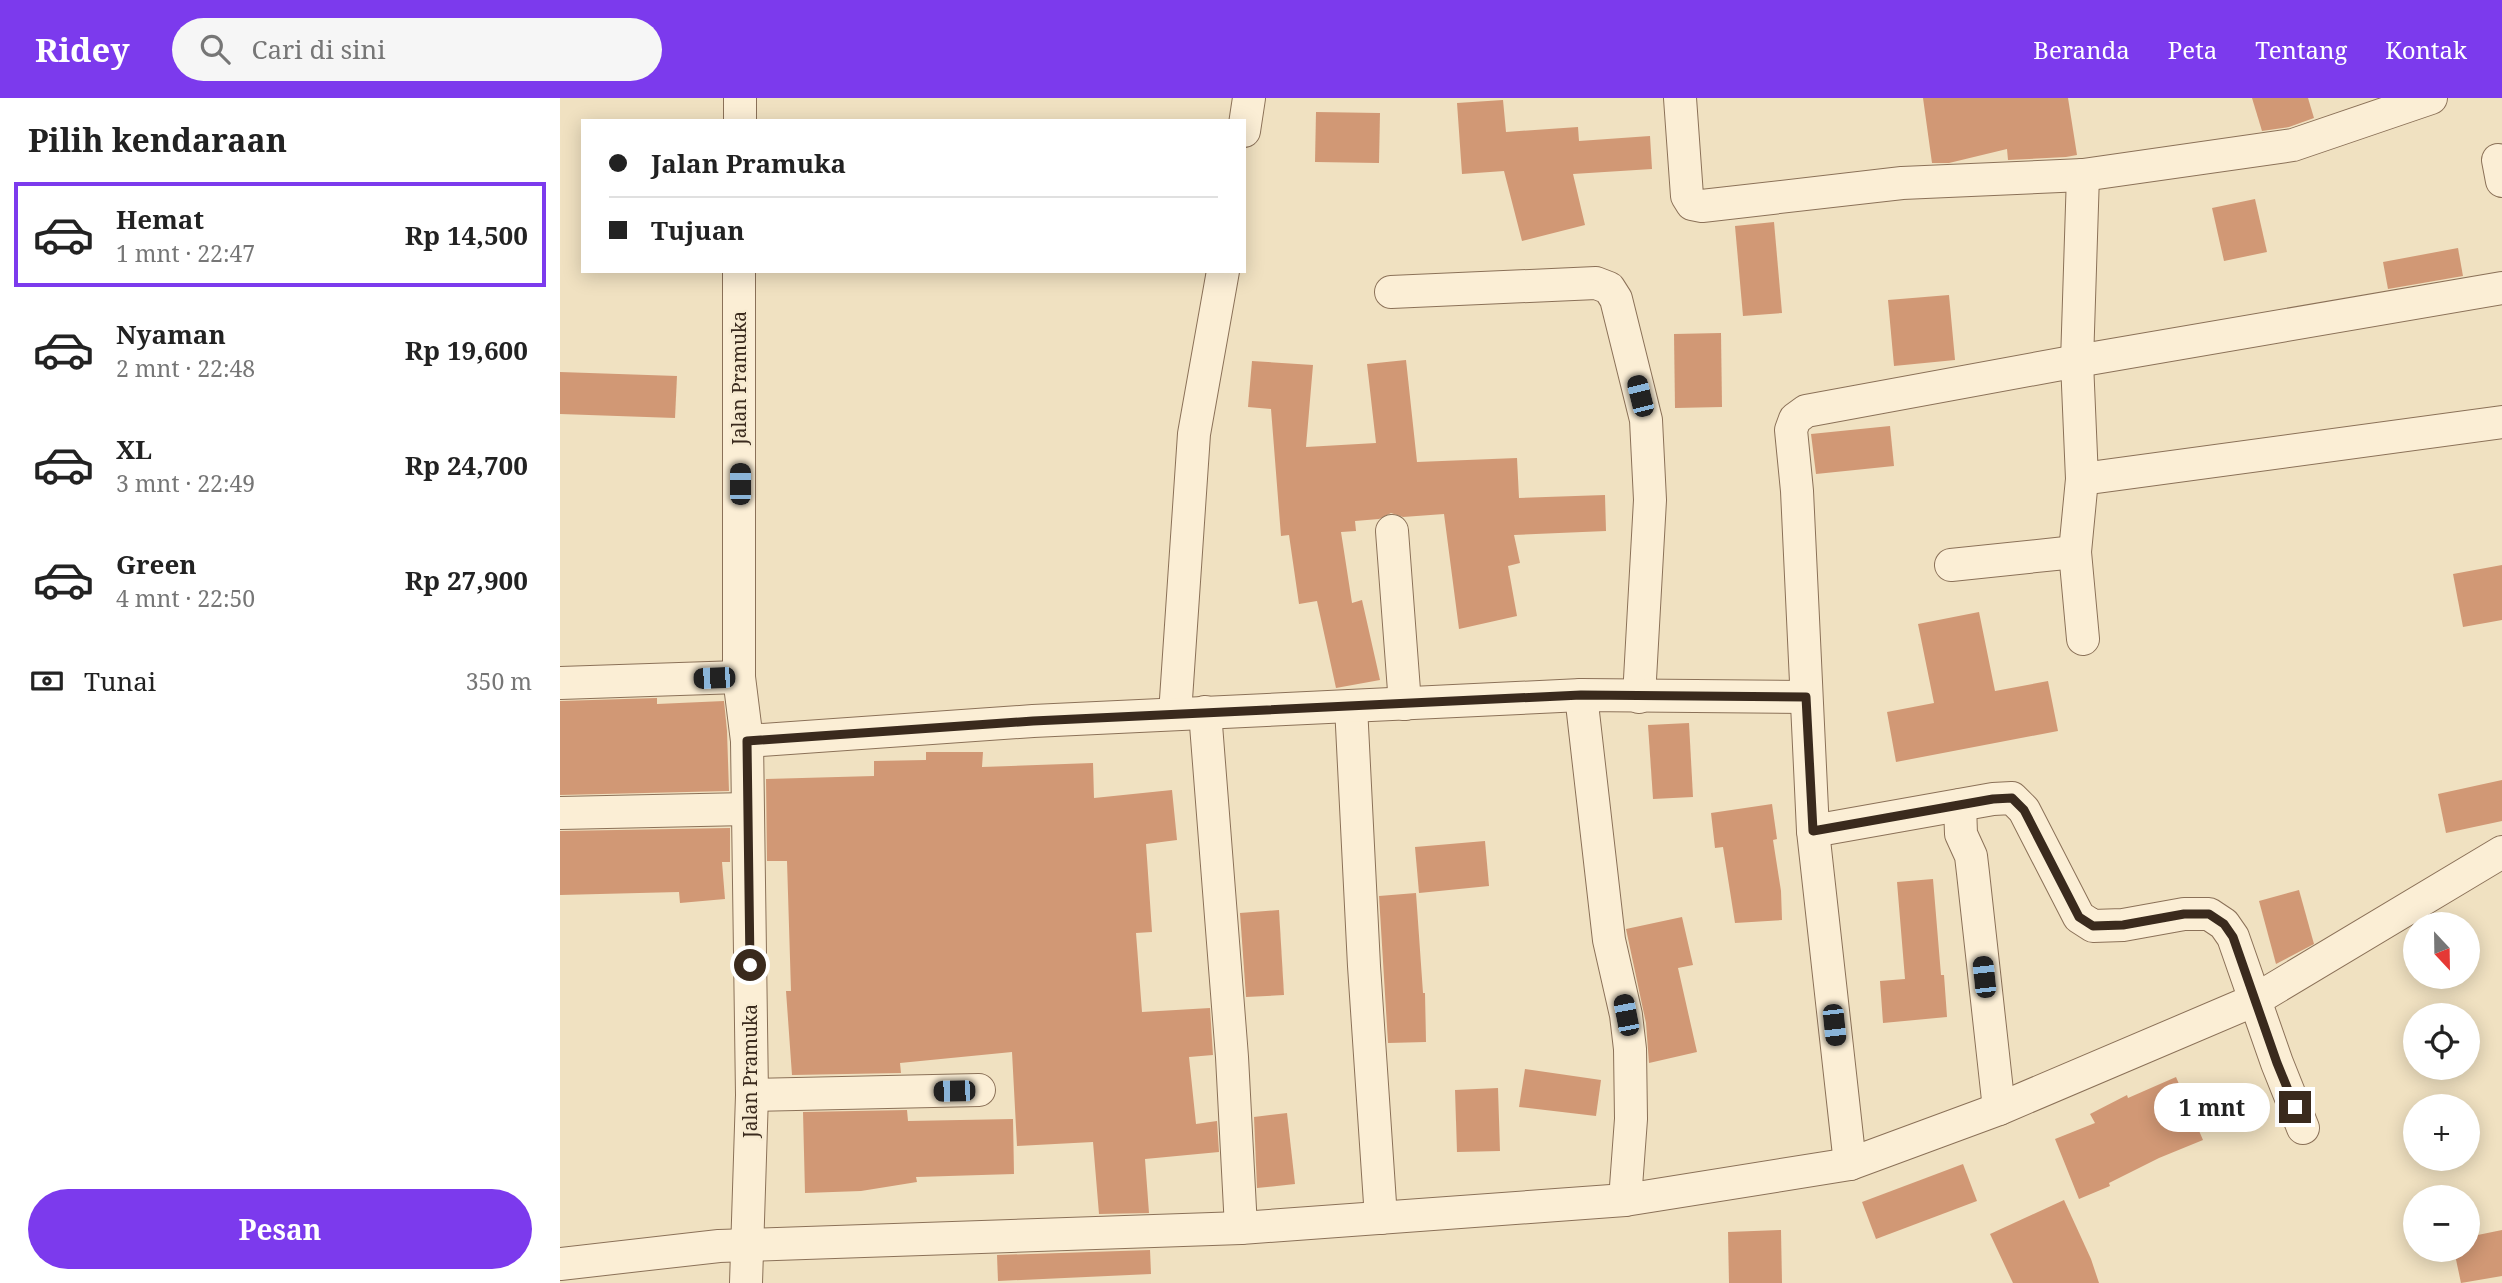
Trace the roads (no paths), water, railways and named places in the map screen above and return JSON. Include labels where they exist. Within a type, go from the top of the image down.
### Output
[{"type":"street","points":[[740,98],[740,119]]},
{"type":"street","points":[[1246,119],[1249,98]]},
{"type":"street","points":[[1680,98],[1687,196],[1692,204],[1715,206],[1902,183],[2083,175],[2293,145],[2431,98]]},
{"type":"street","points":[[2083,175],[2077,362],[2082,479],[2075,552],[2083,639]]},
{"type":"street","name":"Jalan Pramuka","points":[[739,273],[739,677],[747,741],[752,1095],[746,1283]]},
{"type":"street","points":[[1223,273],[1194,433],[1190,713],[1232,1056],[1241,1228]]},
{"type":"street","points":[[1391,292],[1596,283],[1609,288],[1616,299],[1646,420],[1650,500],[1639,696]]},
{"type":"street","points":[[1850,1164],[1813,831],[1797,491],[1791,430],[1795,419],[1806,411],[2502,288]]},
{"type":"street","points":[[2082,479],[2502,422]]},
{"type":"street","points":[[1392,531],[1405,704]]},
{"type":"street","points":[[1951,565],[2075,552]]},
{"type":"street","points":[[560,683],[739,677]]},
{"type":"street","points":[[747,741],[1033,721],[1581,695],[1806,697]]},
{"type":"street","points":[[1581,695],[1609,940],[1626,1015],[1630,1049],[1631,1109],[1625,1200]]},
{"type":"street","points":[[1351,706],[1364,965],[1381,1218]]},
{"type":"street","points":[[1813,831],[2012,798],[2024,810],[2079,917],[2093,926],[2123,925],[2184,914],[2209,914],[2224,924],[2233,937],[2303,1128]]},
{"type":"street","points":[[1960,805],[1961,834],[1971,856],[1999,1109]]},
{"type":"street","points":[[560,813],[747,809]]},
{"type":"street","points":[[560,1264],[719,1246],[1241,1228],[1625,1200],[1850,1164],[1999,1109],[2255,1000],[2502,852]]},
{"type":"street","points":[[752,1095],[979,1090]]}]
